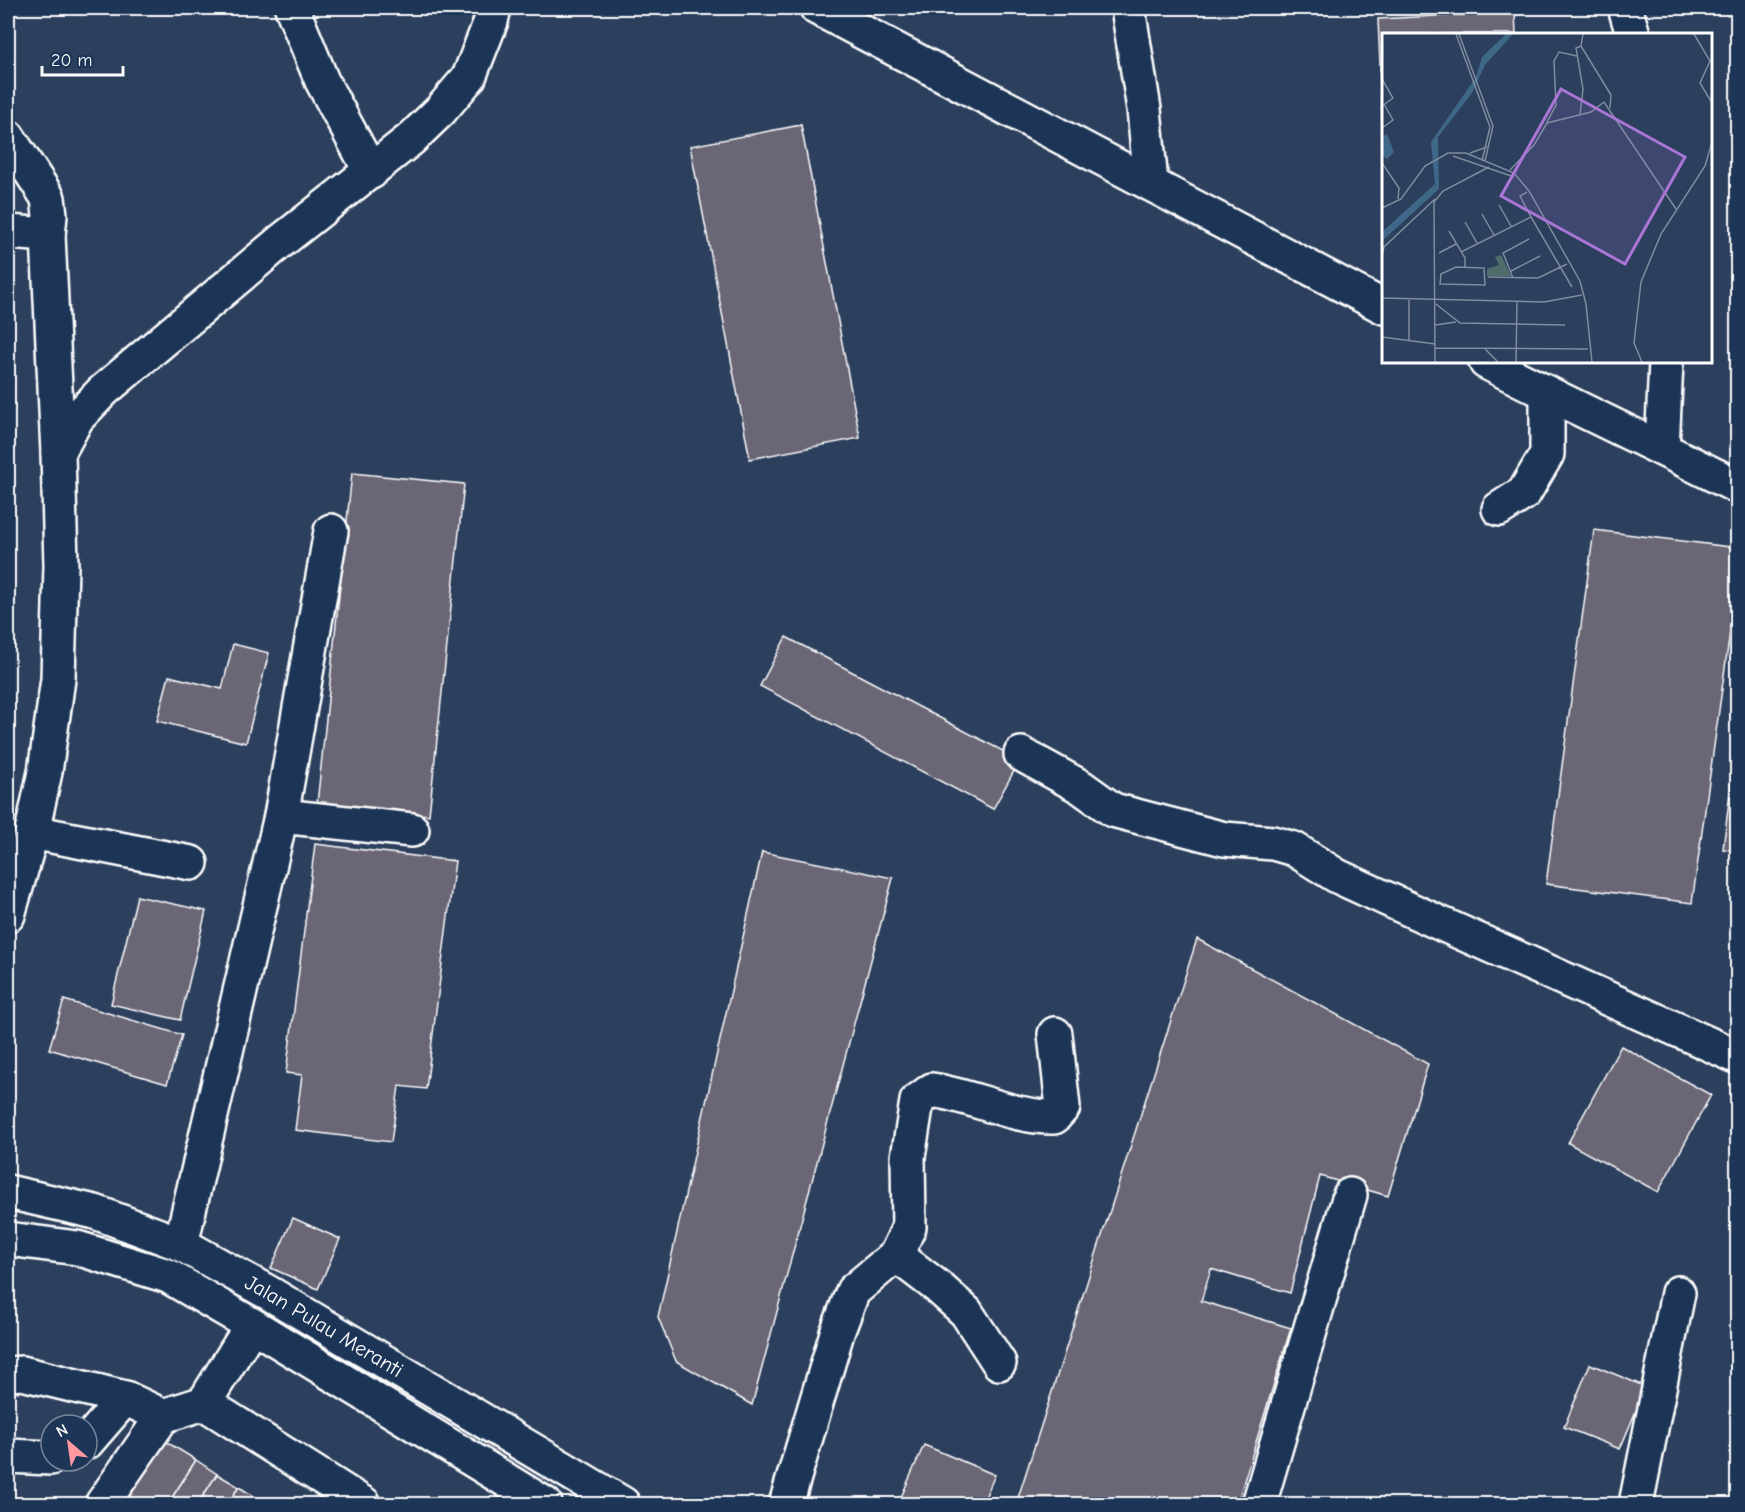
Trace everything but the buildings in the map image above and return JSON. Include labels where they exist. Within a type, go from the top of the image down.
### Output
[{"type":"street","points":[[292,8],[322,81],[372,172]]},
{"type":"street","points":[[58,453],[77,418],[104,391],[280,242],[372,172],[440,111],[469,77],[494,8]]},
{"type":"street","points":[[817,8],[852,15],[1151,184],[1382,306]]},
{"type":"street","points":[[1128,8],[1144,109],[1151,184]]},
{"type":"street","points":[[1625,8],[1633,33]]},
{"type":"street","points":[[8,136],[48,198],[50,215],[48,235],[58,453],[61,603],[58,679],[45,772],[32,832],[8,915]]},
{"type":"street","points":[[8,232],[48,235]]},
{"type":"street","points":[[1488,363],[1737,487]]},
{"type":"street","points":[[1662,448],[1666,363]]},
{"type":"street","points":[[1499,509],[1524,493],[1547,454],[1547,394]]},
{"type":"street","points":[[181,1244],[281,816],[331,531]]},
{"type":"street","points":[[1022,754],[1081,788],[1113,810],[1224,839],[1273,843],[1294,849],[1337,876],[1737,1056]]},
{"type":"street","points":[[281,816],[412,830]]},
{"type":"street","points":[[32,832],[191,863]]},
{"type":"street","points":[[786,1504],[837,1333],[853,1291],[896,1255],[909,1227],[908,1157],[917,1101],[932,1090],[955,1094],[1036,1118],[1054,1118],[1063,1107],[1055,1034]]},
{"type":"street","name":"Jalan Pulau Meranti","points":[[8,1192],[95,1212],[181,1244],[269,1293],[623,1504]]},
{"type":"street","points":[[1259,1504],[1350,1195]]},
{"type":"street","name":"Jalan Pulau Meranti","points":[[8,1239],[77,1248],[168,1276],[544,1504]]},
{"type":"street","points":[[896,1255],[966,1312],[999,1364]]},
{"type":"street","points":[[1636,1504],[1678,1293]]},
{"type":"street","points":[[102,1504],[163,1416],[204,1403],[252,1325]]},
{"type":"street","points":[[8,1374],[22,1373],[125,1398],[163,1416]]},
{"type":"street","points":[[99,1428],[125,1398]]},
{"type":"street","points":[[204,1403],[364,1504]]},
{"type":"street","points":[[8,1456],[39,1457]]}]
